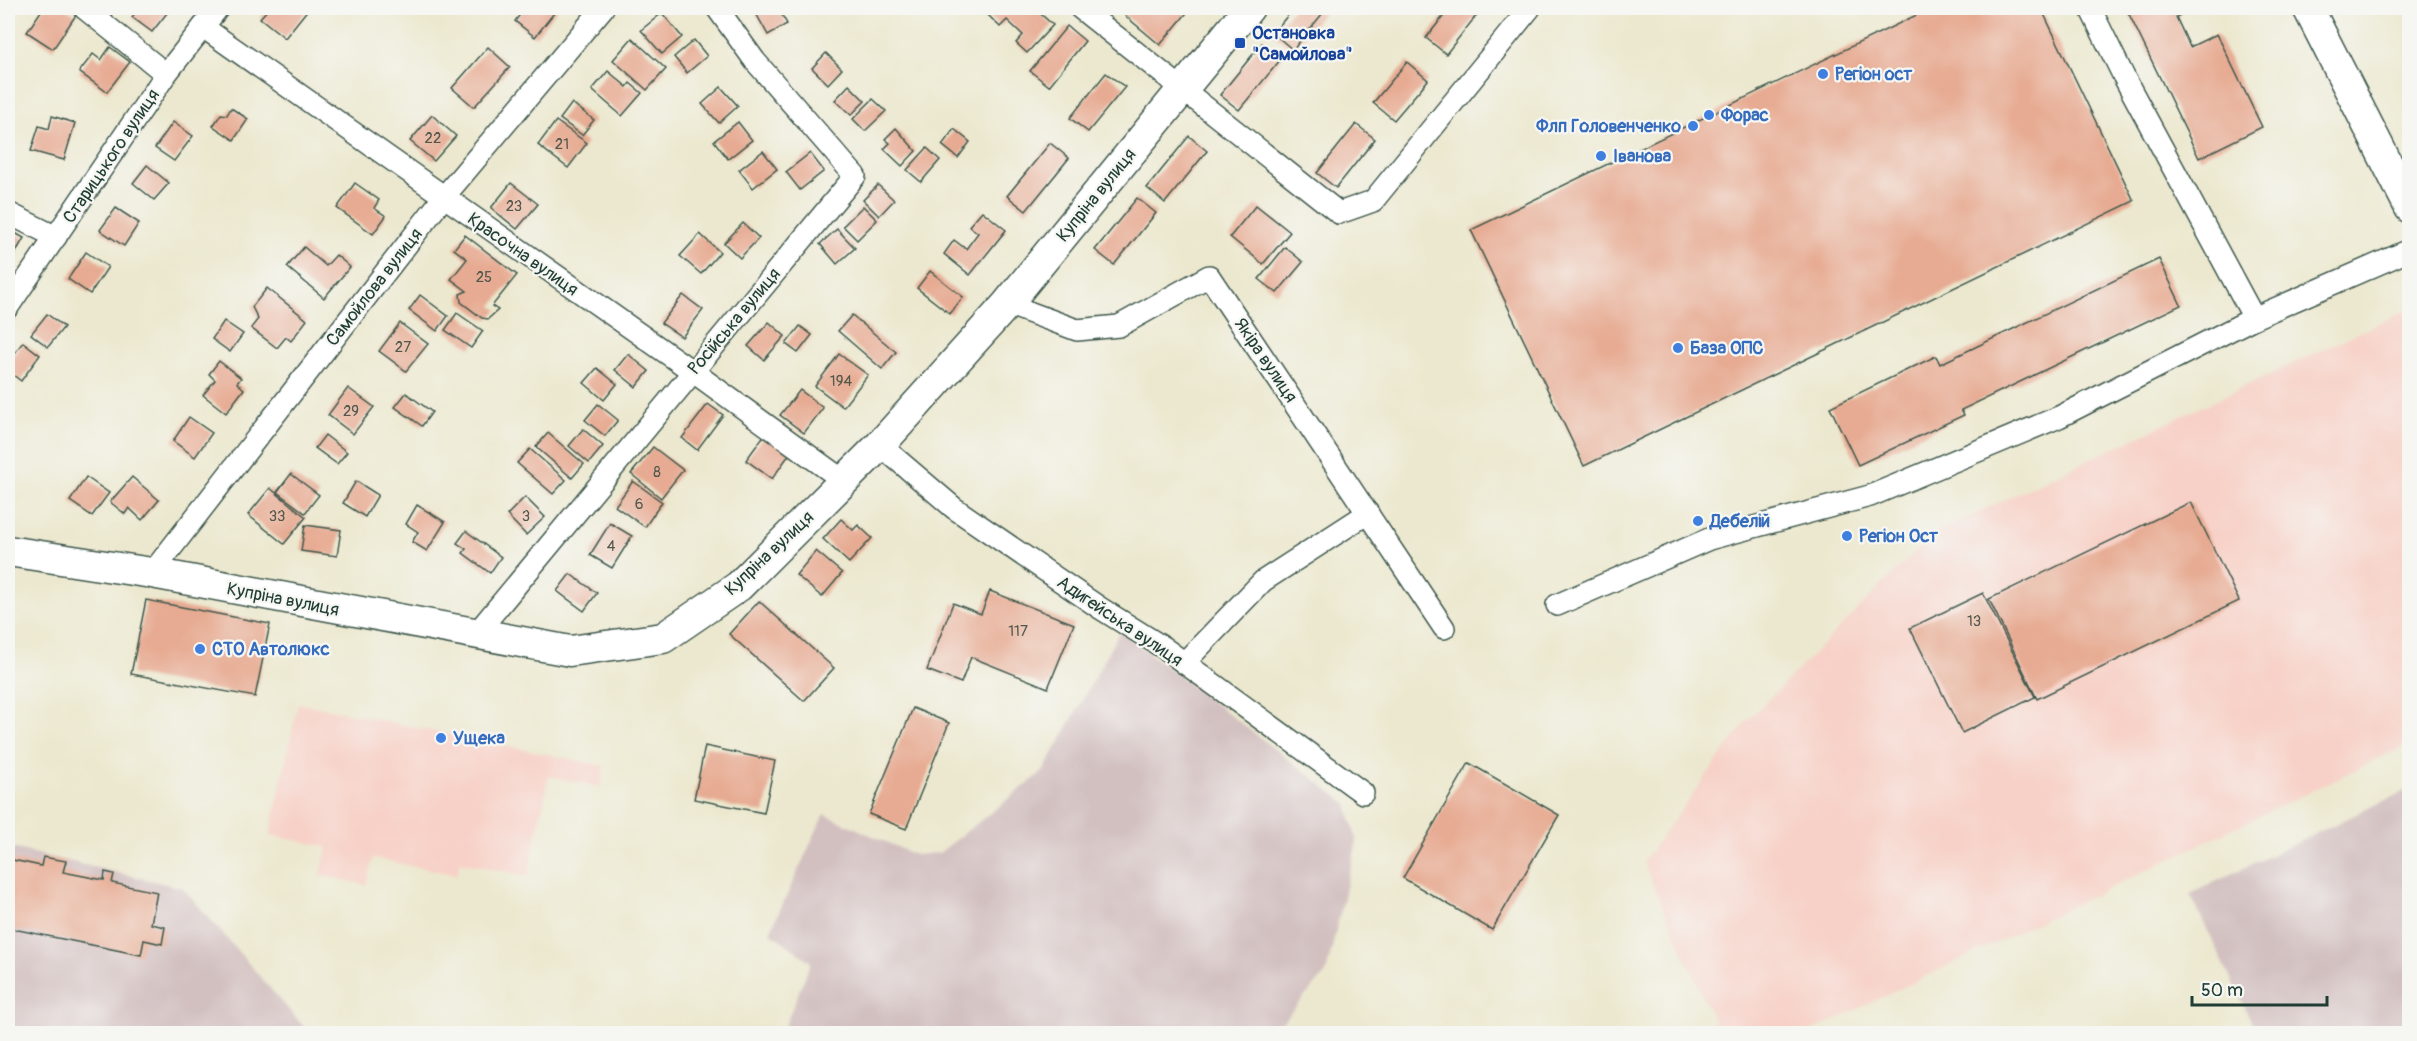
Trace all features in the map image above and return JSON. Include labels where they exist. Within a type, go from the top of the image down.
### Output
[{"type":"main road","name":"Купріна вулиця","points":[[8,550],[152,573],[570,651],[663,638],[739,586],[880,445],[1007,304],[1249,8]]},
{"type":"main road","points":[[2308,8],[2409,208]]},
{"type":"street","points":[[84,8],[166,74]]},
{"type":"street","name":"Старицького вулиця","points":[[8,307],[166,74],[218,8]]},
{"type":"street","name":"Самойлова вулиця","points":[[152,573],[443,198],[603,8]]},
{"type":"street","name":"Російська вулиця","points":[[475,635],[855,176],[755,61],[717,8]]},
{"type":"street","points":[[1080,8],[1339,213],[1372,201],[1530,8]]},
{"type":"street","points":[[2090,8],[2124,77],[2254,318]]},
{"type":"street","name":"Красочна вулиця","points":[[202,27],[692,371],[844,481]]},
{"type":"street","points":[[8,213],[56,237]]},
{"type":"street","points":[[1557,605],[1709,539],[1870,496],[2058,417],[2254,318],[2409,250]]},
{"type":"street","name":"Якіра вулиця","points":[[1007,304],[1077,330],[1119,326],[1209,276],[1444,628]]},
{"type":"street","name":"Адигейська вулиця","points":[[880,445],[954,508],[1184,663],[1364,793]]},
{"type":"street","points":[[1184,663],[1263,581],[1368,513]]},
{"type":"shaded area","points":[[2409,309],[2409,744],[1808,1033],[1719,1033],[1643,862],[1745,723],[1934,533]]},
{"type":"shaded area","points":[[1120,631],[1347,804],[1357,841],[1326,973],[1282,1022],[1267,1033],[782,1033],[811,962],[770,932],[824,814],[915,855],[939,853],[1043,772]]},
{"type":"shaded area","points":[[298,703],[604,766],[600,787],[549,776],[528,876],[460,862],[457,875],[373,858],[366,885],[321,875],[327,847],[270,835]]},
{"type":"shaded area","points":[[2409,789],[2409,1033],[2257,1033],[2190,894]]},
{"type":"shaded area","points":[[8,847],[183,888],[309,1033],[8,1034]]},
{"type":"building","points":[[43,8],[64,8],[76,15],[53,49],[27,32]]},
{"type":"building","points":[[139,8],[171,8],[152,32],[132,17]]},
{"type":"building","points":[[269,8],[309,8],[285,38],[260,18]]},
{"type":"building","points":[[525,8],[558,8],[535,37],[515,21]]},
{"type":"building","points":[[753,8],[778,8],[787,24],[768,35]]},
{"type":"building","points":[[995,8],[1034,8],[1053,25],[1027,53],[1016,43],[1023,35],[1007,20],[1000,27],[988,15]]},
{"type":"building","points":[[1116,8],[1191,8],[1160,45]]},
{"type":"building","points":[[1294,8],[1327,8],[1293,50],[1273,33]]},
{"type":"building","points":[[1450,8],[1476,8],[1480,11],[1446,54],[1426,38]]},
{"type":"building","name":"База ОПС","points":[[1931,8],[2041,8],[2134,201],[1584,466],[1471,230]]},
{"type":"building","points":[[2126,8],[2176,8],[2180,15],[2176,17],[2190,47],[2217,34],[2262,127],[2199,158]]},
{"type":"building","points":[[662,13],[682,37],[662,54],[641,30]]},
{"type":"building","points":[[1067,26],[1085,41],[1049,86],[1030,71]]},
{"type":"building","points":[[632,38],[666,69],[647,90],[613,60]]},
{"type":"building","points":[[694,40],[707,56],[687,73],[674,57]]},
{"type":"building","points":[[1262,43],[1281,59],[1239,110],[1220,95]]},
{"type":"building","points":[[110,47],[130,62],[107,92],[79,72],[93,54],[101,60]]},
{"type":"building","points":[[488,47],[510,67],[474,107],[452,88]]},
{"type":"building","points":[[826,53],[842,69],[828,84],[812,68]]},
{"type":"building","points":[[1407,62],[1428,80],[1394,120],[1373,103]]},
{"type":"building","points":[[608,71],[627,87],[630,83],[642,93],[622,116],[592,90]]},
{"type":"building","points":[[1106,73],[1125,87],[1088,132],[1070,118]]},
{"type":"building","points":[[849,85],[865,101],[851,115],[835,100]]},
{"type":"building","points":[[721,87],[738,106],[719,123],[702,104]]},
{"type":"building","points":[[873,99],[886,111],[865,131],[853,119]]},
{"type":"building","points":[[572,103],[594,120],[582,135],[560,119]]},
{"type":"building","points":[[231,108],[248,119],[234,140],[213,126],[221,114],[227,115]]},
{"type":"building","points":[[432,115],[456,136],[434,161],[410,141]]},
{"type":"building","points":[[52,116],[75,123],[64,160],[31,151],[39,126],[49,129]]},
{"type":"building","points":[[556,121],[587,143],[568,168],[538,145]]},
{"type":"building","points":[[173,122],[193,136],[174,161],[155,148]]},
{"type":"building","points":[[738,122],[752,140],[728,159],[714,141]]},
{"type":"building","points":[[1356,124],[1375,139],[1336,188],[1317,173]]},
{"type":"building","points":[[896,128],[916,151],[902,166],[884,149],[890,143],[885,139]]},
{"type":"building","points":[[954,129],[970,142],[958,158],[942,145]]},
{"type":"building","points":[[1189,136],[1207,151],[1165,203],[1147,188]]},
{"type":"building","points":[[1050,143],[1069,158],[1026,211],[1007,196]]},
{"type":"building","points":[[927,148],[940,160],[921,182],[907,170]]},
{"type":"building","points":[[763,151],[777,169],[753,188],[739,170]]},
{"type":"building","points":[[810,153],[824,171],[800,190],[786,172]]},
{"type":"building","points":[[147,165],[169,183],[154,200],[133,183]]},
{"type":"building","points":[[355,183],[379,200],[374,208],[386,216],[373,234],[337,208]]},
{"type":"building","points":[[511,183],[538,204],[517,229],[491,208]]},
{"type":"building","points":[[878,185],[894,200],[879,216],[863,200]]},
{"type":"building","points":[[1137,198],[1156,213],[1114,265],[1095,250]]},
{"type":"building","points":[[1256,205],[1290,232],[1263,264],[1230,237]]},
{"type":"building","points":[[863,206],[877,220],[857,240],[843,226]]},
{"type":"building","points":[[116,208],[139,223],[124,246],[100,230]]},
{"type":"building","points":[[982,211],[1006,230],[970,275],[944,254],[954,240],[966,249],[978,233],[969,226]]},
{"type":"building","points":[[743,223],[759,238],[740,258],[724,243]]},
{"type":"building","points":[[8,229],[24,238],[13,257],[8,253]]},
{"type":"building","points":[[837,229],[855,248],[837,264],[820,244]]},
{"type":"building","points":[[700,234],[720,252],[701,274],[680,256]]},
{"type":"building","points":[[465,235],[517,275],[492,306],[498,310],[488,319],[482,318],[461,302],[460,294],[467,291],[451,279],[467,259],[454,249]]},
{"type":"building","points":[[304,247],[326,266],[336,255],[350,267],[324,298],[287,267]]},
{"type":"building","points":[[1285,247],[1303,262],[1277,293],[1259,279]]},
{"type":"building","points":[[86,252],[108,267],[90,294],[68,279]]},
{"type":"building","points":[[2159,259],[2181,305],[1961,410],[1964,415],[1858,465],[1830,407],[1936,356],[1940,364]]},
{"type":"building","points":[[930,271],[963,297],[950,314],[917,288]]},
{"type":"building","points":[[267,288],[307,320],[291,341],[286,337],[277,348],[251,328],[258,319],[252,307]]},
{"type":"building","points":[[420,295],[448,316],[437,331],[409,310]]},
{"type":"building","points":[[683,295],[703,310],[682,337],[661,323]]},
{"type":"building","points":[[457,313],[483,331],[471,348],[445,330]]},
{"type":"building","points":[[47,314],[64,327],[48,347],[31,334]]},
{"type":"building","points":[[852,315],[896,352],[882,369],[838,331]]},
{"type":"building","points":[[224,321],[243,334],[230,352],[212,339]]},
{"type":"building","points":[[769,322],[785,336],[764,360],[748,346]]},
{"type":"building","points":[[400,323],[428,344],[406,371],[379,351]]},
{"type":"building","points":[[800,326],[812,335],[798,353],[786,344]]},
{"type":"building","points":[[23,342],[40,355],[21,381],[8,371],[8,362]]},
{"type":"building","points":[[628,354],[649,371],[636,387],[615,370]]},
{"type":"building","points":[[839,354],[868,375],[843,407],[815,386]]},
{"type":"building","points":[[219,361],[241,378],[237,383],[244,389],[226,413],[203,395],[215,380],[209,374]]},
{"type":"building","points":[[597,368],[617,384],[604,400],[584,383]]},
{"type":"building","points":[[348,388],[374,407],[353,434],[328,415]]},
{"type":"building","points":[[800,390],[823,408],[804,433],[780,415]]},
{"type":"building","points":[[406,393],[432,412],[422,426],[395,407]]},
{"type":"building","points":[[598,404],[618,420],[605,436],[585,420]]},
{"type":"building","points":[[708,404],[723,415],[697,450],[682,438]]},
{"type":"building","points":[[189,417],[212,433],[195,457],[173,441]]},
{"type":"building","points":[[583,429],[603,446],[589,463],[569,446]]},
{"type":"building","points":[[548,433],[584,464],[572,478],[536,447]]},
{"type":"building","points":[[765,434],[791,452],[772,479],[746,460]]},
{"type":"building","points":[[325,435],[347,452],[337,464],[315,448]]},
{"type":"building","points":[[653,447],[683,470],[661,498],[631,474]]},
{"type":"building","points":[[530,449],[566,480],[553,494],[517,463]]},
{"type":"building","points":[[291,474],[319,495],[305,513],[277,492]]},
{"type":"building","points":[[86,477],[109,493],[92,516],[70,501]]},
{"type":"building","points":[[132,477],[159,500],[142,520],[129,508],[125,514],[110,502]]},
{"type":"building","points":[[356,481],[378,495],[365,517],[343,503]]},
{"type":"building","points":[[633,481],[662,502],[645,527],[615,506]]},
{"type":"building","points":[[270,488],[306,517],[284,544],[248,515]]},
{"type":"building","points":[[525,497],[545,517],[526,535],[507,515]]},
{"type":"building","points":[[2191,502],[2239,601],[2037,699],[1989,599]]},
{"type":"building","points":[[417,505],[445,522],[427,551],[412,542],[418,532],[406,524]]},
{"type":"building","points":[[841,519],[853,530],[858,525],[872,538],[849,563],[823,539]]},
{"type":"building","points":[[610,523],[632,536],[612,568],[590,555]]},
{"type":"building","points":[[305,525],[341,530],[337,556],[301,551]]},
{"type":"building","points":[[466,531],[501,557],[490,573],[463,553],[466,549],[457,543]]},
{"type":"building","points":[[816,551],[842,573],[822,597],[796,575]]},
{"type":"building","points":[[570,574],[597,593],[584,611],[557,591]]},
{"type":"building","points":[[990,591],[1074,624],[1048,688],[971,657],[961,683],[927,670],[953,603],[981,614]]},
{"type":"building","points":[[1983,593],[2035,697],[1962,733],[1910,628]]},
{"type":"building","name":"СТО Автолюкс","points":[[146,600],[270,624],[255,697],[131,674]]},
{"type":"building","points":[[759,601],[834,668],[804,701],[729,634]]},
{"type":"building","points":[[913,708],[949,723],[906,829],[869,814]]},
{"type":"building","points":[[705,746],[775,761],[764,813],[694,799]]},
{"type":"building","points":[[1469,763],[1559,815],[1492,930],[1403,878]]},
{"type":"building","points":[[43,857],[66,861],[63,872],[104,880],[105,872],[114,874],[112,883],[157,892],[151,924],[165,927],[162,944],[144,940],[141,955],[8,928],[8,859],[41,866]]},
{"type":"place","name":"Остановка \"Самойлова\"","points":[[1240,43]]},
{"type":"place","name":"Регіон ост","points":[[1823,74]]},
{"type":"place","name":"Форас","points":[[1709,115]]},
{"type":"place","name":"Флп Головенченко","points":[[1693,126]]},
{"type":"place","name":"Іванова","points":[[1601,156]]},
{"type":"place","name":"База ОПС","points":[[1678,348]]},
{"type":"place","name":"Дебелій","points":[[1698,521]]},
{"type":"place","name":"Регіон Ост","points":[[1847,536]]},
{"type":"place","name":"СТО Автолюкс","points":[[200,649]]},
{"type":"place","name":"Ущека","points":[[441,738]]}]
